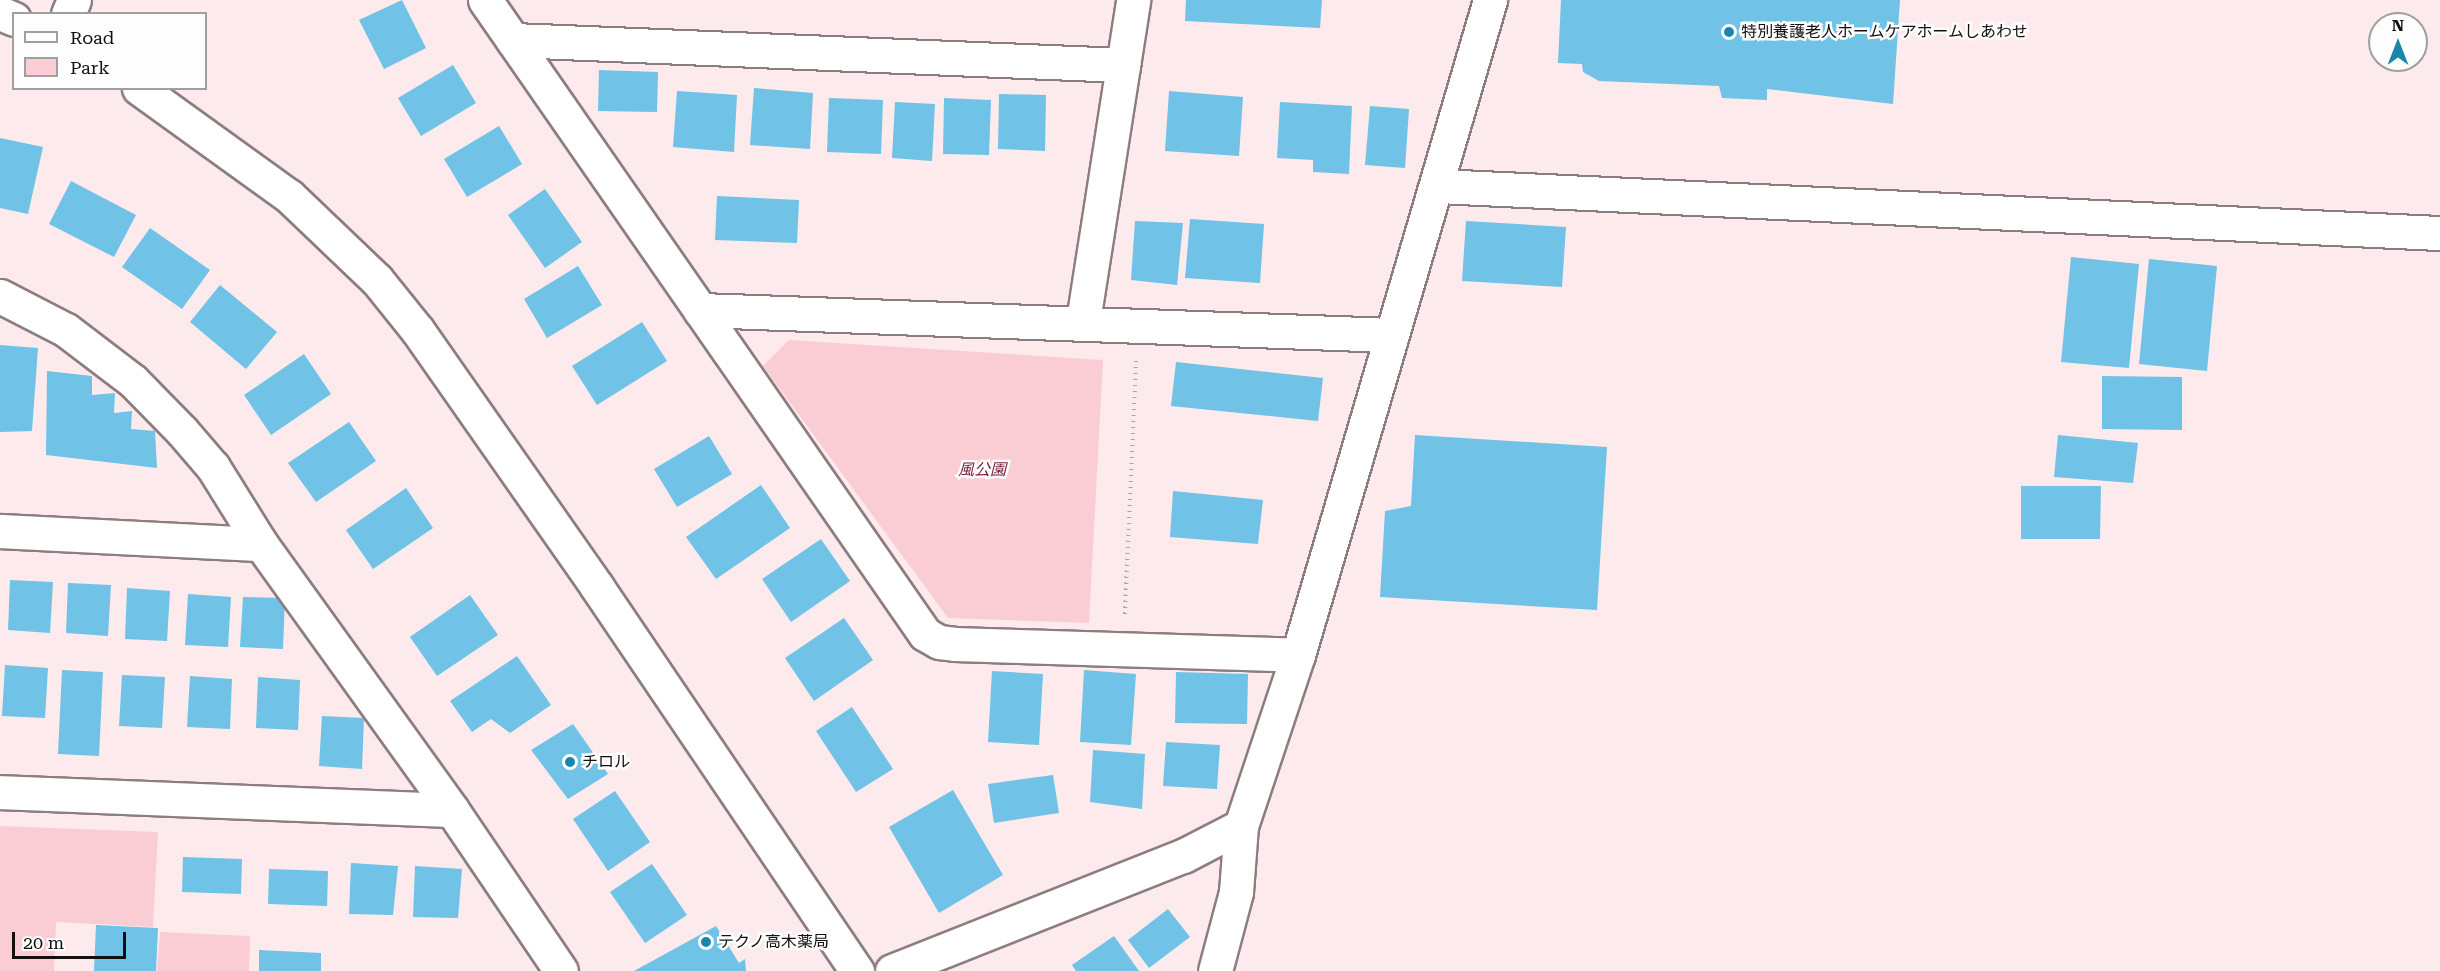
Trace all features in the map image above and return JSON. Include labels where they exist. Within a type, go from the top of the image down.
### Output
[{"type":"street","points":[[485,0],[925,634],[939,642],[955,644],[1298,655]]},
{"type":"street","points":[[1083,321],[1133,0]]},
{"type":"street","points":[[1215,971],[1236,892],[1241,826],[1298,655],[1438,186],[1490,0]]},
{"type":"street","points":[[513,40],[1123,65]]},
{"type":"street","points":[[143,90],[289,196],[370,273],[411,322],[597,587],[857,971]]},
{"type":"street","points":[[1438,186],[2440,233]]},
{"type":"street","points":[[0,296],[66,330],[158,404],[213,467],[261,544],[452,810],[561,971]]},
{"type":"street","points":[[700,310],[1083,321],[1392,335]]},
{"type":"street","points":[[0,531],[261,544]]},
{"type":"street","points":[[0,792],[452,810]]},
{"type":"street","points":[[892,971],[1183,856],[1241,826]]},
{"type":"path","points":[[1123,649],[1137,324]]},
{"type":"green space","name":"風公園","points":[[789,340],[1103,360],[1089,623],[948,618],[763,366]]},
{"type":"green space","points":[[0,826],[158,832],[153,927],[56,922],[54,971],[0,971]]},
{"type":"green space","points":[[160,932],[250,936],[249,971],[157,971]]},
{"type":"building","points":[[402,0],[426,48],[384,69],[359,20]]},
{"type":"building","points":[[1186,0],[1322,0],[1320,28],[1185,21]]},
{"type":"building","name":"特別養護老人ホームケアホームしあわせ","points":[[1561,0],[1900,0],[1893,104],[1767,89],[1767,100],[1722,98],[1719,86],[1599,81],[1583,72],[1582,64],[1558,63]]},
{"type":"building","points":[[453,65],[476,103],[421,136],[398,98]]},
{"type":"building","points":[[599,70],[658,72],[657,112],[598,111]]},
{"type":"building","points":[[754,88],[813,93],[810,149],[750,145]]},
{"type":"building","points":[[677,91],[737,95],[734,152],[673,147]]},
{"type":"building","points":[[1169,91],[1243,97],[1239,156],[1165,151]]},
{"type":"building","points":[[999,94],[1046,95],[1045,151],[998,149]]},
{"type":"building","points":[[829,98],[883,100],[881,154],[827,152]]},
{"type":"building","points":[[944,98],[991,100],[989,155],[943,154]]},
{"type":"building","points":[[895,102],[935,104],[932,161],[892,158]]},
{"type":"building","points":[[1280,102],[1352,106],[1349,174],[1313,172],[1313,160],[1277,158]]},
{"type":"building","points":[[1370,106],[1409,109],[1405,168],[1365,165]]},
{"type":"building","points":[[499,126],[522,164],[467,197],[444,159]]},
{"type":"building","points":[[0,138],[43,147],[28,214],[0,208]]},
{"type":"building","points":[[71,181],[136,215],[114,257],[49,224]]},
{"type":"building","points":[[545,189],[582,242],[545,268],[508,215]]},
{"type":"building","points":[[717,196],[799,200],[797,243],[715,240]]},
{"type":"building","points":[[1190,219],[1264,224],[1260,283],[1185,278]]},
{"type":"building","points":[[1135,221],[1183,223],[1177,285],[1131,280]]},
{"type":"building","points":[[1466,221],[1566,227],[1562,287],[1462,281]]},
{"type":"building","points":[[150,228],[210,270],[182,309],[122,267]]},
{"type":"building","points":[[2071,257],[2139,264],[2129,368],[2061,362]]},
{"type":"building","points":[[2149,259],[2217,266],[2207,371],[2139,364]]},
{"type":"building","points":[[578,266],[602,305],[547,338],[524,299]]},
{"type":"building","points":[[220,285],[277,332],[246,369],[190,322]]},
{"type":"building","points":[[642,322],[667,361],[597,405],[572,366]]},
{"type":"building","points":[[0,345],[38,348],[32,431],[0,432]]},
{"type":"building","points":[[304,354],[331,394],[271,435],[244,395]]},
{"type":"building","points":[[1176,362],[1323,378],[1318,421],[1171,406]]},
{"type":"building","points":[[47,371],[92,376],[92,395],[115,393],[114,413],[132,411],[131,429],[155,431],[157,468],[46,455]]},
{"type":"building","points":[[2102,376],[2182,377],[2182,430],[2102,429]]},
{"type":"building","points":[[349,422],[376,461],[316,502],[288,463]]},
{"type":"building","points":[[1415,435],[1607,447],[1597,610],[1380,597],[1385,511],[1411,506]]},
{"type":"building","points":[[2058,435],[2138,443],[2133,483],[2054,477]]},
{"type":"building","points":[[709,436],[732,474],[677,507],[654,469]]},
{"type":"building","points":[[761,485],[790,528],[716,579],[686,537]]},
{"type":"building","points":[[2021,486],[2101,486],[2100,539],[2021,539]]},
{"type":"building","points":[[406,488],[433,528],[373,569],[346,530]]},
{"type":"building","points":[[1173,491],[1263,500],[1258,544],[1170,537]]},
{"type":"building","points":[[821,539],[850,581],[791,622],[762,579]]},
{"type":"building","points":[[10,580],[53,582],[50,633],[8,630]]},
{"type":"building","points":[[68,583],[111,585],[108,636],[66,633]]},
{"type":"building","points":[[127,588],[170,591],[167,641],[125,639]]},
{"type":"building","points":[[188,594],[231,597],[228,647],[185,645]]},
{"type":"building","points":[[470,595],[498,635],[437,676],[410,637]]},
{"type":"building","points":[[243,597],[285,598],[283,649],[240,647]]},
{"type":"building","points":[[844,618],[873,660],[814,701],[785,658]]},
{"type":"building","points":[[517,656],[551,705],[510,733],[491,719],[472,732],[450,701]]},
{"type":"building","points":[[5,665],[48,668],[45,718],[2,716]]},
{"type":"building","points":[[62,670],[103,672],[99,756],[58,754]]},
{"type":"building","points":[[1084,670],[1136,674],[1131,745],[1080,742]]},
{"type":"building","points":[[992,671],[1043,674],[1039,745],[988,742]]},
{"type":"building","points":[[1176,672],[1248,674],[1247,724],[1175,723]]},
{"type":"building","points":[[122,675],[165,677],[162,728],[119,726]]},
{"type":"building","points":[[190,676],[232,679],[230,729],[187,727]]},
{"type":"building","points":[[258,677],[300,680],[298,730],[256,728]]},
{"type":"building","points":[[852,707],[893,769],[856,792],[816,731]]},
{"type":"building","points":[[322,716],[364,718],[362,769],[319,766]]},
{"type":"building","name":"チロル","points":[[573,724],[608,774],[568,799],[531,750]]},
{"type":"building","points":[[1166,742],[1220,745],[1217,789],[1163,786]]},
{"type":"building","points":[[1093,750],[1145,754],[1142,809],[1090,802]]},
{"type":"building","points":[[1053,775],[1059,813],[994,823],[988,784]]},
{"type":"building","points":[[953,790],[1003,875],[939,913],[889,827]]},
{"type":"building","points":[[615,791],[650,842],[608,871],[573,819]]},
{"type":"building","points":[[183,857],[242,859],[241,894],[182,892]]},
{"type":"building","points":[[351,863],[398,866],[393,915],[349,914]]},
{"type":"building","points":[[652,864],[687,915],[645,943],[610,892]]},
{"type":"building","points":[[415,866],[462,869],[458,918],[413,917]]},
{"type":"building","points":[[269,869],[328,871],[327,906],[268,904]]},
{"type":"building","points":[[1168,909],[1190,937],[1149,968],[1128,940]]},
{"type":"building","points":[[96,925],[158,928],[156,971],[94,971]]},
{"type":"building","name":"テクノ高木薬局","points":[[716,926],[739,963],[745,959],[746,971],[634,971]]},
{"type":"building","points":[[1114,936],[1139,971],[1076,971],[1072,965]]},
{"type":"building","points":[[259,950],[321,953],[321,971],[259,971]]},
{"type":"place","name":"特別養護老人ホームケアホームしあわせ","points":[[1729,32]]},
{"type":"place","name":"チロル","points":[[570,762]]},
{"type":"place","name":"テクノ高木薬局","points":[[706,942]]}]
